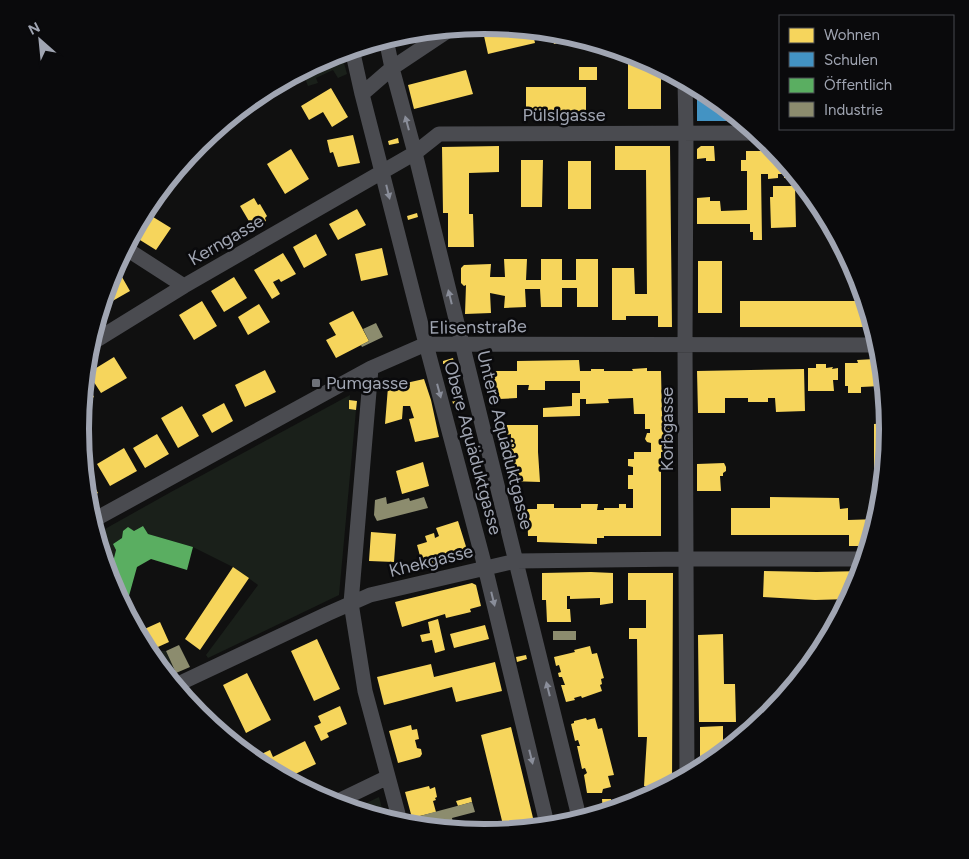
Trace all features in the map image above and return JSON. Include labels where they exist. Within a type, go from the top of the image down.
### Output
[{"type":"street","points":[[362,94],[392,68],[439,37]]},
{"type":"street","name":"Untere Aquäduktgasse","points":[[387,46],[578,814]]},
{"type":"street","name":"Obere Aquäduktgasse","points":[[354,56],[426,344],[485,567],[546,820]]},
{"type":"street","name":"Korbgasse","points":[[685,89],[687,769]]},
{"type":"street","name":"Pülslgasse","points":[[382,171],[415,153],[439,134],[745,132]]},
{"type":"street","name":"Kerngasse","points":[[99,338],[184,286],[382,171]]},
{"type":"street","points":[[131,252],[184,286]]},
{"type":"street","name":"Elisenstraße","points":[[99,517],[371,368],[426,344],[871,344]]},
{"type":"street","points":[[371,368],[351,603],[365,691],[399,816]]},
{"type":"street","name":"Khekgasse","points":[[181,683],[370,595],[516,560],[858,559]]},
{"type":"street","points":[[343,799],[388,777]]},
{"type":"shaded area","points":[[343,60],[347,74],[338,78],[333,70],[316,78],[318,83],[308,86],[305,77]]},
{"type":"shaded area","points":[[350,395],[349,409],[356,410],[339,595],[208,658],[206,655],[258,585],[233,567],[193,547],[148,534],[143,526],[134,531],[128,528],[123,531],[122,538],[113,544],[116,550],[113,564],[102,531]]},
{"type":"shaded area","points":[[157,651],[166,651],[176,673],[174,674]]},
{"type":"shaded area","points":[[379,797],[383,812],[382,812],[361,805]]},
{"type":"building: Wohnen","points":[[484,34],[534,37],[535,43],[488,54]]},
{"type":"building: Wohnen","points":[[553,40],[564,42],[554,44]]},
{"type":"building: Wohnen","points":[[628,63],[636,64],[661,76],[661,109],[628,109]]},
{"type":"building: Wohnen","points":[[579,67],[597,67],[597,80],[579,80]]},
{"type":"building: Wohnen","points":[[466,70],[473,94],[414,109],[408,85]]},
{"type":"building: Wohnen","points":[[526,87],[586,87],[586,116],[526,116]]},
{"type":"building: Wohnen","points":[[331,88],[348,117],[332,127],[323,112],[309,120],[301,106]]},
{"type":"building: Wohnen","points":[[353,135],[360,163],[338,167],[333,152],[330,153],[327,140]]},
{"type":"building: Wohnen","points":[[398,138],[399,143],[389,145],[388,141]]},
{"type":"building: Wohnen","points":[[499,146],[499,172],[469,173],[469,214],[473,214],[474,247],[448,247],[448,213],[443,213],[442,147]]},
{"type":"building: Wohnen","points":[[615,146],[670,146],[672,327],[658,327],[658,316],[626,316],[626,320],[612,320],[612,268],[634,268],[635,294],[647,294],[646,170],[615,170]]},
{"type":"building: Wohnen","points":[[701,146],[714,146],[715,161],[706,161],[706,158],[697,159],[697,149]]},
{"type":"building: Wohnen","points":[[761,147],[789,178],[784,178],[784,174],[778,174],[778,178],[768,179],[768,174],[761,174],[762,240],[753,240],[750,224],[697,224],[697,198],[710,197],[710,201],[720,201],[721,211],[747,210],[747,171],[741,171],[741,160],[746,160],[746,151],[761,151]]},
{"type":"building: Wohnen","points":[[291,149],[309,179],[285,194],[267,164]]},
{"type":"building: Wohnen","points":[[521,160],[543,160],[542,207],[521,207]]},
{"type":"building: Wohnen","points":[[568,161],[591,161],[591,209],[568,209]]},
{"type":"building: Wohnen","points":[[773,186],[795,186],[796,227],[771,228],[770,197],[773,197]]},
{"type":"building: Wohnen","points":[[254,198],[267,216],[265,218],[266,221],[253,228],[240,206]]},
{"type":"building: Wohnen","points":[[357,209],[366,225],[338,240],[329,224]]},
{"type":"building: Wohnen","points":[[417,213],[418,217],[408,220],[407,216]]},
{"type":"building: Wohnen","points":[[151,216],[171,228],[156,250],[138,239]]},
{"type":"building: Wohnen","points":[[316,234],[327,255],[304,268],[293,247]]},
{"type":"building: Wohnen","points":[[382,248],[388,275],[361,281],[355,254]]},
{"type":"building: Wohnen","points":[[283,253],[296,274],[281,282],[279,279],[273,282],[280,294],[272,299],[254,270]]},
{"type":"building: Wohnen","points":[[504,259],[527,259],[526,280],[541,280],[541,259],[562,259],[562,280],[576,280],[576,259],[598,259],[598,307],[577,307],[577,288],[562,288],[562,307],[541,307],[540,289],[525,289],[526,307],[504,308],[505,296],[490,293],[491,313],[465,314],[466,285],[464,286],[461,283],[461,268],[464,265],[491,264],[490,277],[505,277]]},
{"type":"building: Wohnen","points":[[698,261],[722,261],[722,313],[698,313]]},
{"type":"building: Wohnen","points":[[121,275],[130,291],[110,303]]},
{"type":"building: Wohnen","points":[[234,277],[247,298],[224,312],[211,291]]},
{"type":"building: Wohnen","points":[[202,301],[217,326],[194,340],[179,315]]},
{"type":"building: Wohnen","points":[[740,301],[859,301],[867,327],[740,327]]},
{"type":"building: Wohnen","points":[[259,304],[270,322],[248,335],[238,317]]},
{"type":"building: Wohnen","points":[[353,311],[369,341],[336,358],[326,340],[336,335],[329,323]]},
{"type":"building: Wohnen","points":[[114,357],[127,378],[101,393],[92,379],[93,370]]},
{"type":"building: Wohnen","points":[[453,358],[454,362],[443,364],[443,361]]},
{"type":"building: Wohnen","points":[[874,359],[878,386],[861,387],[861,393],[848,393],[848,386],[845,386],[845,363],[858,363],[857,360]]},
{"type":"building: Wohnen","points":[[579,360],[580,371],[604,369],[604,371],[633,371],[632,369],[647,368],[647,371],[661,371],[662,415],[672,415],[673,452],[661,452],[661,536],[604,536],[604,538],[597,538],[597,544],[537,542],[537,536],[528,536],[527,509],[537,509],[537,504],[554,504],[554,508],[581,508],[581,504],[598,504],[597,510],[604,510],[604,508],[619,508],[619,504],[626,504],[626,508],[633,508],[633,489],[628,489],[628,475],[633,475],[633,467],[628,466],[628,459],[634,459],[634,452],[651,452],[651,443],[645,439],[647,433],[650,433],[650,429],[645,429],[645,414],[634,414],[633,398],[608,399],[609,403],[586,404],[586,399],[580,399],[580,416],[543,417],[543,408],[572,406],[572,393],[580,393],[580,381],[545,381],[545,390],[528,390],[529,385],[517,385],[517,398],[499,399],[499,403],[490,403],[490,381],[486,381],[486,371],[517,371],[517,361]]},
{"type":"building: Wohnen","points":[[816,364],[826,364],[826,368],[838,368],[838,380],[833,380],[834,391],[808,391],[808,368],[816,368]]},
{"type":"building: Wohnen","points":[[804,369],[805,411],[776,412],[775,398],[768,398],[768,402],[748,402],[748,398],[725,398],[725,413],[698,413],[697,371]]},
{"type":"building: Wohnen","points":[[265,370],[276,392],[245,407],[235,385]]},
{"type":"building: Wohnen","points":[[424,379],[431,400],[439,437],[415,442],[409,419],[414,418],[410,406],[403,406],[402,419],[385,424],[388,387]]},
{"type":"building: Wohnen","points":[[462,397],[463,401],[453,404],[452,399]]},
{"type":"building: Wohnen","points":[[349,400],[357,401],[356,410],[349,409]]},
{"type":"building: Wohnen","points":[[224,403],[233,421],[212,433],[202,415]]},
{"type":"building: Wohnen","points":[[182,406],[199,436],[178,448],[161,418]]},
{"type":"building: Wohnen","points":[[874,424],[880,424],[880,430],[876,490],[874,490]]},
{"type":"building: Wohnen","points":[[506,425],[538,425],[540,482],[510,481],[511,434],[507,435]]},
{"type":"building: Wohnen","points":[[157,434],[169,454],[145,468],[133,448]]},
{"type":"building: Wohnen","points":[[124,448],[137,471],[110,486],[97,464]]},
{"type":"building: Wohnen","points":[[423,462],[429,486],[402,494],[396,471]]},
{"type":"building: Wohnen","points":[[724,463],[726,471],[723,473],[723,476],[720,476],[721,491],[697,491],[697,464]]},
{"type":"building: Wohnen","points":[[92,482],[98,493],[94,495]]},
{"type":"building: Wohnen","points":[[770,497],[839,498],[840,509],[848,508],[848,520],[870,519],[863,546],[849,546],[849,535],[731,535],[731,508],[770,508]]},
{"type":"building: Wohnen","points":[[458,521],[469,556],[424,570],[417,545],[427,542],[425,536],[434,533],[435,538],[439,536],[436,528]]},
{"type":"building: Wohnen","points":[[371,532],[396,534],[394,562],[369,561]]},
{"type":"building: Wohnen","points":[[233,567],[249,578],[200,650],[185,639]]},
{"type":"building: Wohnen","points":[[764,571],[854,571],[842,599],[815,600],[763,597]]},
{"type":"building: Wohnen","points":[[542,573],[613,573],[613,603],[600,605],[600,598],[570,599],[570,596],[567,596],[567,609],[570,609],[571,622],[547,622],[546,600],[542,600]]},
{"type":"building: Wohnen","points":[[628,573],[673,573],[672,777],[655,786],[644,786],[647,737],[638,737],[637,639],[629,639],[629,628],[646,628],[646,600],[628,600]]},
{"type":"building: Wohnen","points":[[472,583],[476,585],[481,606],[470,609],[471,612],[446,618],[445,614],[402,627],[395,602]]},
{"type":"building: Wohnen","points":[[438,619],[445,650],[435,653],[432,640],[422,642],[420,635],[430,633],[428,622]]},
{"type":"building: Wohnen","points":[[160,622],[169,642],[155,648],[143,629]]},
{"type":"building: Wohnen","points":[[485,625],[489,639],[454,648],[450,634]]},
{"type":"building: Wohnen","points":[[723,634],[724,684],[735,684],[736,722],[699,722],[698,635]]},
{"type":"building: Wohnen","points":[[317,639],[340,689],[314,701],[291,651]]},
{"type":"building: Wohnen","points":[[590,646],[592,654],[597,653],[604,678],[601,679],[602,684],[600,685],[602,691],[566,702],[561,685],[565,685],[562,677],[559,677],[558,673],[561,672],[559,665],[556,666],[554,657]]},
{"type":"building: Wohnen","points":[[526,655],[527,659],[517,662],[516,657]]},
{"type":"building: Wohnen","points":[[495,662],[502,691],[456,702],[452,687],[384,705],[377,677],[431,664],[434,677]]},
{"type":"building: Wohnen","points":[[247,673],[271,720],[246,733],[223,685]]},
{"type":"building: Wohnen","points":[[340,706],[347,724],[327,733],[329,737],[321,741],[314,726],[321,723],[318,716]]},
{"type":"building: Wohnen","points":[[586,718],[587,720],[595,718],[598,729],[602,728],[614,775],[608,776],[611,787],[603,789],[602,793],[587,793],[584,775],[587,773],[585,768],[582,769],[577,746],[580,746],[578,740],[575,741],[571,724],[574,721]]},
{"type":"building: Wohnen","points":[[411,725],[412,730],[417,729],[419,739],[415,740],[417,748],[421,749],[422,754],[420,757],[398,763],[389,731]]},
{"type":"building: Wohnen","points":[[723,726],[723,745],[700,761],[700,727]]},
{"type":"building: Wohnen","points":[[511,727],[534,822],[503,824],[481,735]]},
{"type":"building: Wohnen","points":[[305,741],[316,764],[293,775],[260,755],[270,750],[273,757]]},
{"type":"building: Wohnen","points":[[429,786],[430,789],[435,787],[437,797],[433,801],[436,812],[412,818],[405,792]]},
{"type":"building: Wohnen","points":[[471,797],[472,802],[458,806],[456,801]]},
{"type":"building: Wohnen","points":[[602,799],[611,799],[611,804],[603,807]]},
{"type":"building: Schulen","points":[[697,96],[731,121],[697,121]]},
{"type":"building: Öffentlich","points":[[143,526],[148,534],[193,547],[187,570],[151,559],[137,567],[128,600],[113,564],[116,550],[113,544],[122,538],[123,531],[128,527],[134,531]]},
{"type":"building: Industrie","points":[[376,323],[383,337],[362,347],[361,345],[369,341],[363,329]]},
{"type":"building: Industrie","points":[[386,497],[387,504],[409,498],[410,501],[424,497],[428,508],[377,521],[374,515],[375,500]]},
{"type":"building: Industrie","points":[[553,631],[576,631],[576,640],[553,640]]},
{"type":"building: Industrie","points":[[179,645],[190,667],[176,673],[166,651]]},
{"type":"building: Industrie","points":[[472,802],[475,812],[452,818],[452,823],[412,818]]},
{"type":"place","name":"Pumgasse","points":[[316,383]]}]
